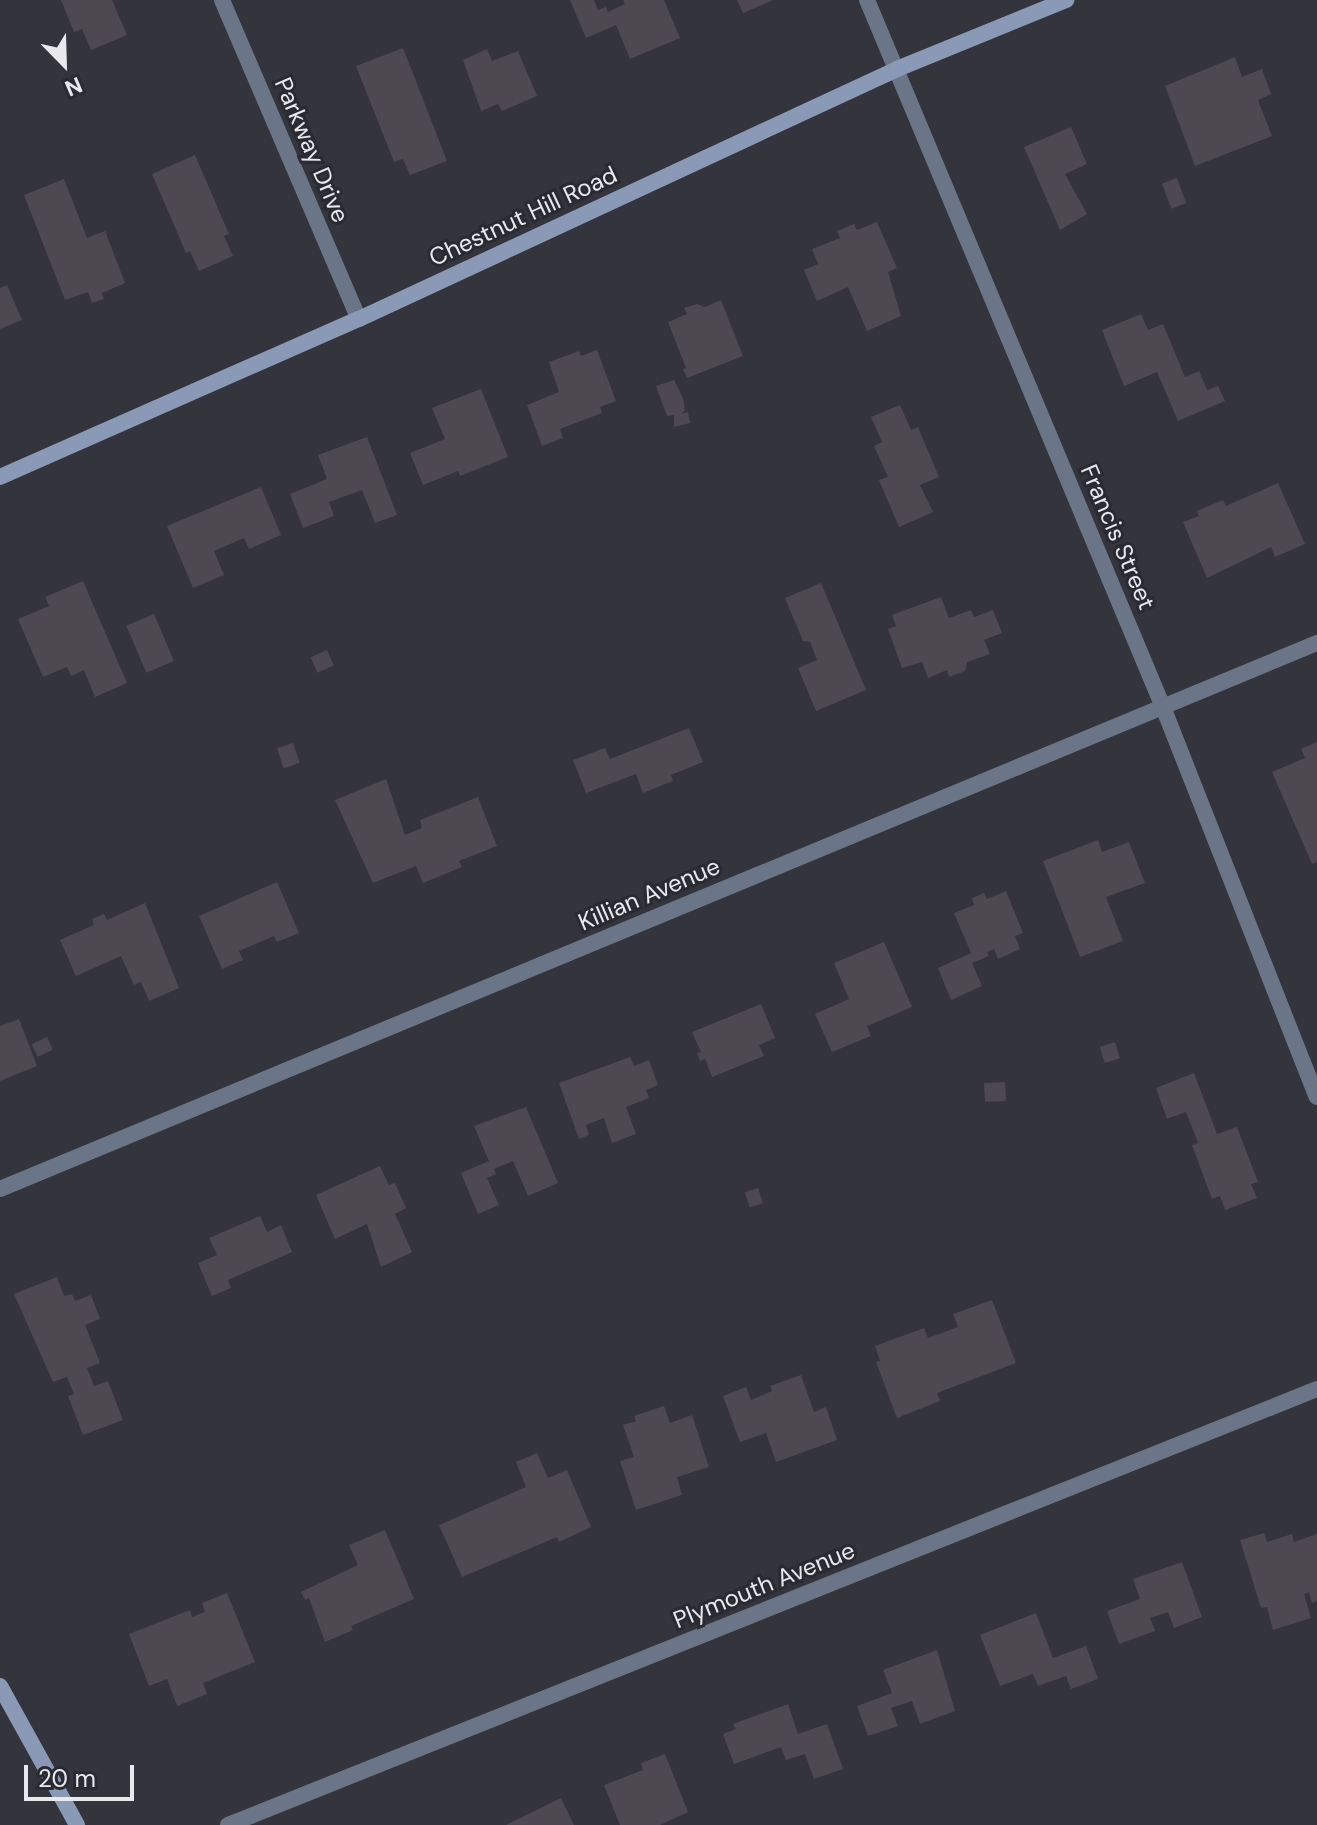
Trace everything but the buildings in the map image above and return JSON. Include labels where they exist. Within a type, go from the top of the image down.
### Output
[{"type":"street","name":"Parkway Drive","points":[[222,0],[359,319]]},
{"type":"street","name":"Francis Street","points":[[867,0],[1163,707],[1317,1097]]},
{"type":"street","name":"Chestnut Hill Road","points":[[0,477],[359,319],[897,69],[1066,0]]},
{"type":"street","name":"Killian Avenue","points":[[0,1189],[1317,643]]},
{"type":"street","name":"Plymouth Avenue","points":[[228,1825],[1317,1389]]},
{"type":"street","points":[[0,1686],[77,1825]]}]
